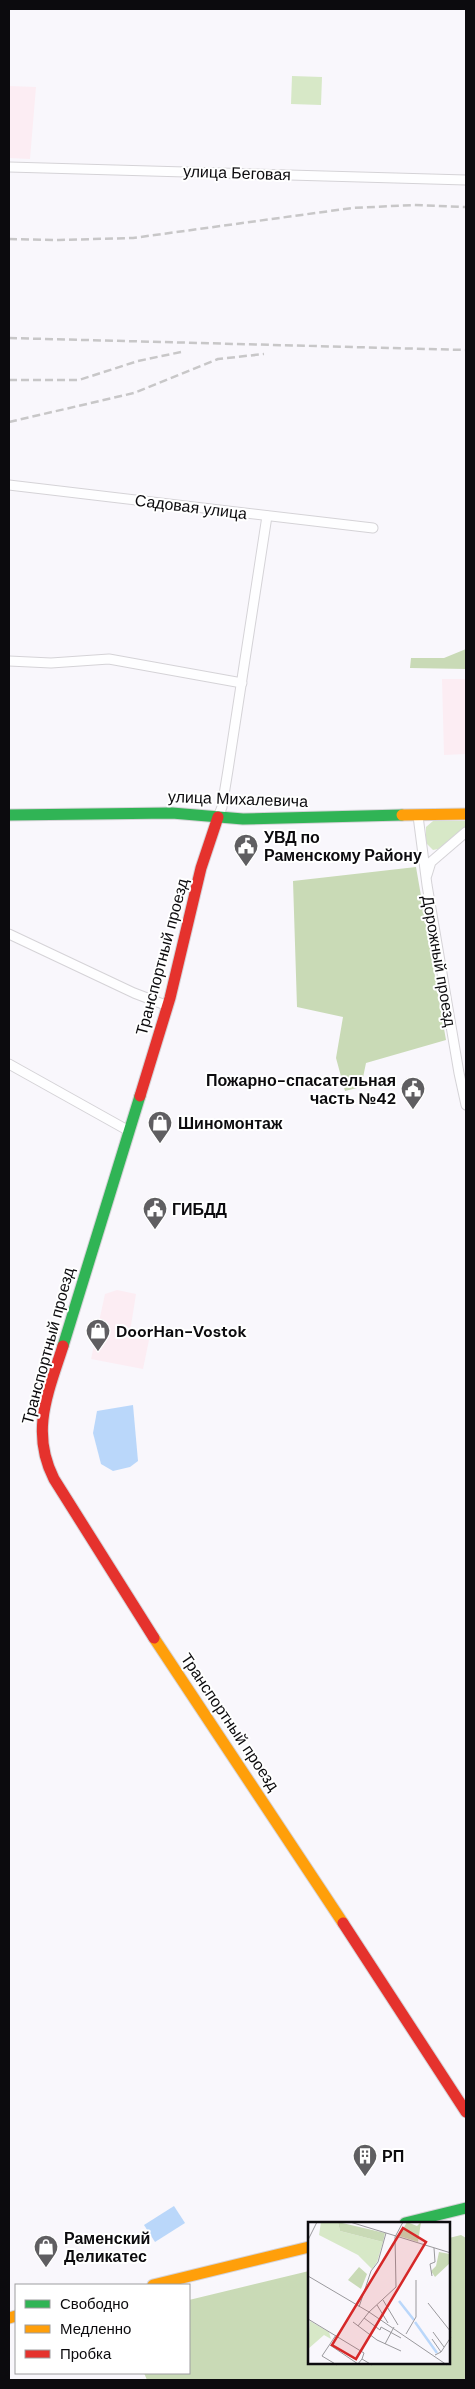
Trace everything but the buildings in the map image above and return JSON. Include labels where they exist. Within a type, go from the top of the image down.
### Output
[{"type":"main road","name":"улица Михалевича","points":[[9,815],[153,813],[243,819],[466,814]]},
{"type":"main road","name":"Транспортный проезд","points":[[218,817],[204,852],[168,1006],[91,1249],[40,1433],[48,1469],[169,1663],[251,1782],[466,2112]]},
{"type":"main road","points":[[409,2222],[466,2208]]},
{"type":"main road","points":[[157,2284],[308,2247]]},
{"type":"street","name":"улица Беговая","points":[[9,167],[466,180]]},
{"type":"street","name":"Садовая улица","points":[[9,485],[373,528]]},
{"type":"street","name":"Транспортный проезд","points":[[218,817],[222,807],[267,516]]},
{"type":"street","points":[[9,661],[51,663],[109,659],[242,684]]},
{"type":"street","name":"Дорожный проезд","points":[[418,816],[426,885],[458,1074],[466,1105]]},
{"type":"street","points":[[426,885],[431,862],[466,832]]},
{"type":"street","points":[[9,934],[134,993],[168,1006]]},
{"type":"street","points":[[9,1064],[129,1131]]},
{"type":"shaded area","points":[[9,86],[36,87],[30,159],[9,158]]},
{"type":"shaded area","points":[[442,679],[466,679],[466,754],[444,755]]},
{"type":"shaded area","points":[[117,1290],[136,1294],[129,1338],[149,1340],[143,1369],[91,1359],[105,1294]]},
{"type":"green space","points":[[292,76],[322,77],[321,105],[291,104]]},
{"type":"green space","points":[[466,649],[466,669],[410,668],[411,658],[444,658]]},
{"type":"green space","points":[[433,821],[466,821],[466,828],[438,849],[433,850],[426,843],[426,827]]},
{"type":"green space","points":[[416,867],[446,1040],[366,1063],[361,1087],[345,1091],[336,1058],[343,1017],[297,1007],[293,881]]},
{"type":"green space","points":[[461,2235],[466,2238],[466,2380],[147,2380],[144,2374],[190,2374],[190,2300],[308,2271],[308,2364],[450,2364],[450,2238]]},
{"type":"water","points":[[133,1405],[138,1461],[130,1467],[113,1471],[101,1464],[93,1433],[97,1411]]},
{"type":"water","points":[[174,2206],[185,2223],[155,2242],[144,2225]]},
{"type":"railway","points":[[9,239],[133,238],[352,208],[414,205],[466,207]]},
{"type":"railway","points":[[9,338],[466,350]]},
{"type":"railway","points":[[9,380],[79,380],[138,361],[181,352]]},
{"type":"railway","points":[[9,422],[134,393],[218,359],[264,354]]},
{"type":"traffic: fast","points":[[9,815],[172,813],[243,819],[402,815]]},
{"type":"traffic: fast","points":[[63,1346],[140,1096]]},
{"type":"traffic: fast","points":[[409,2222],[466,2208]]},
{"type":"traffic: slow","points":[[402,815],[466,814]]},
{"type":"traffic: slow","points":[[154,1638],[343,1923]]},
{"type":"traffic: slow","points":[[157,2284],[308,2247]]},
{"type":"traffic: slow","points":[[9,2318],[15,2316]]},
{"type":"traffic: jam","points":[[140,1096],[170,998],[201,868],[218,817]]},
{"type":"traffic: jam","points":[[63,1346],[47,1396],[44,1412],[42,1429],[47,1462],[54,1479],[154,1638]]},
{"type":"traffic: jam","points":[[343,1923],[466,2112]]},
{"type":"place","name":"УВД по Раменскому Району","points":[[246,867]]},
{"type":"place","name":"Пожарно-спасательная часть №42","points":[[413,1110]]},
{"type":"place","name":"Шиномонтаж","points":[[160,1144]]},
{"type":"place","name":"ГИБДД","points":[[155,1230]]},
{"type":"place","name":"DoorHan-Vostok","points":[[98,1352]]},
{"type":"place","name":"РП","points":[[365,2177]]},
{"type":"place","name":"Раменский Деликатес","points":[[46,2268]]}]
